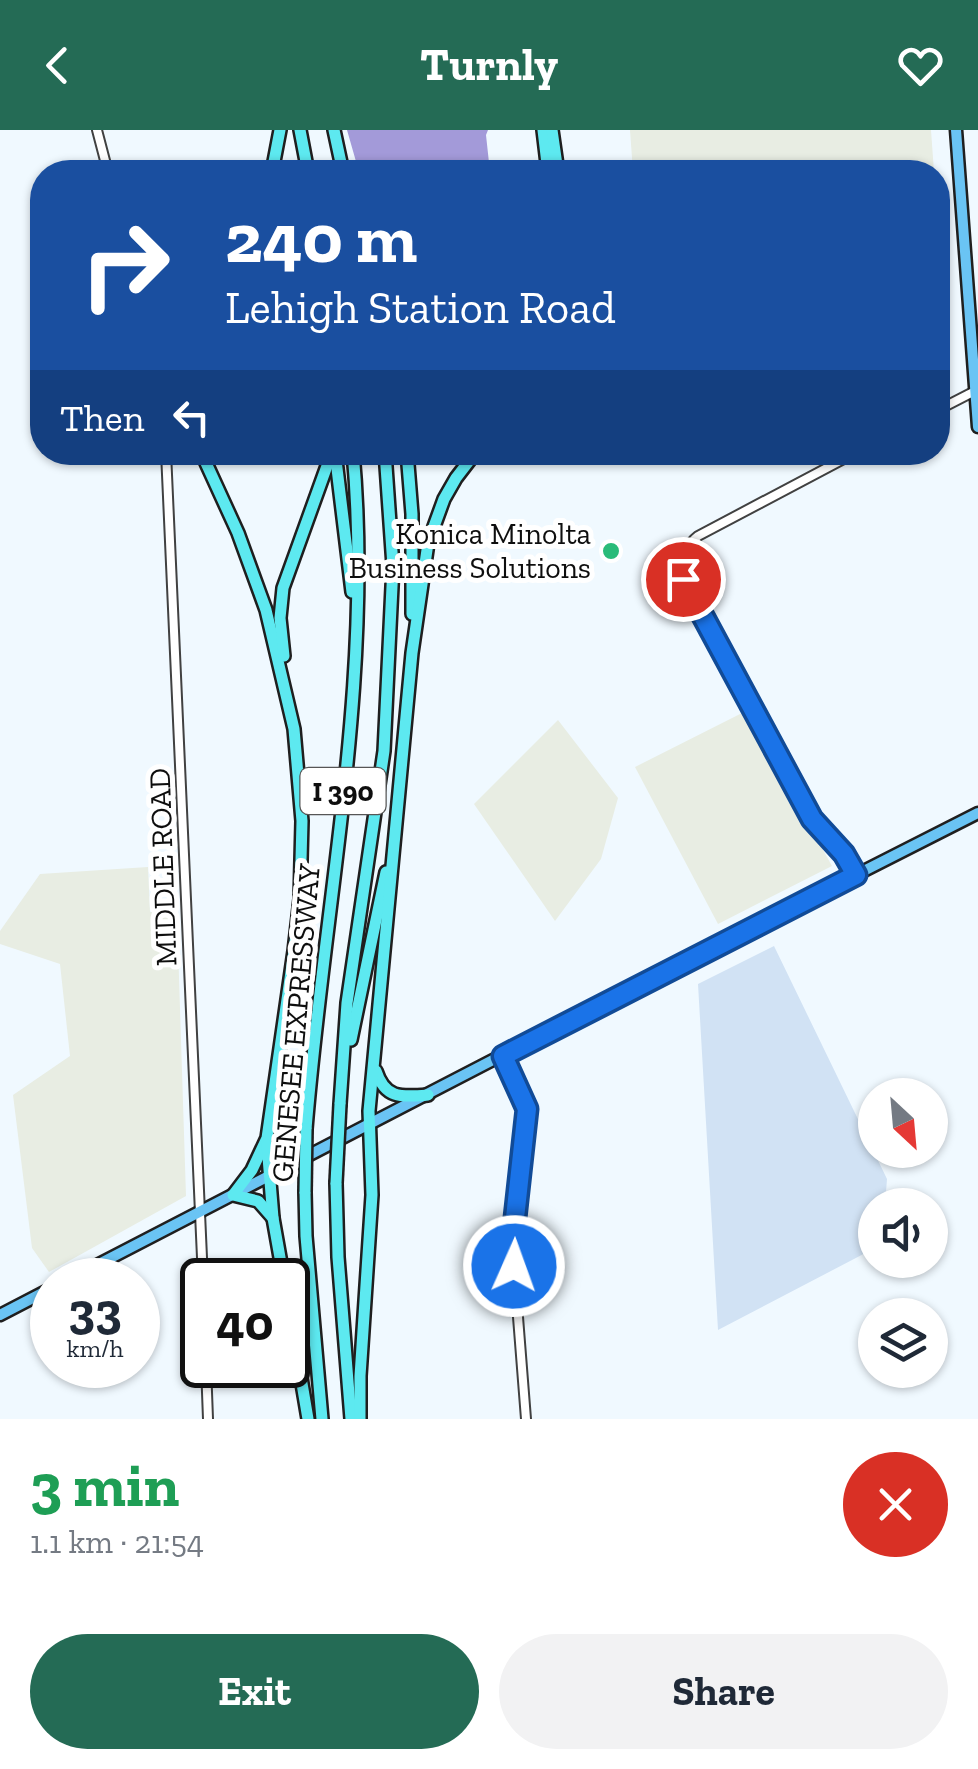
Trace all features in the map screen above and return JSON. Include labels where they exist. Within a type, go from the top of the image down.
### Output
[{"type":"highway","points":[[274,160],[280,130]]},
{"type":"highway","points":[[300,130],[306,160]]},
{"type":"highway","points":[[334,130],[341,160]]},
{"type":"highway","points":[[544,130],[547,160]]},
{"type":"highway","points":[[552,130],[556,160]]},
{"type":"highway","points":[[207,465],[238,532],[266,610],[294,729],[302,821],[294,952],[266,1138],[262,1153],[233,1195],[258,1200],[273,1218]]},
{"type":"highway","points":[[287,695],[280,618],[283,588],[329,465]]},
{"type":"highway","points":[[336,465],[357,634]]},
{"type":"highway","name":"GENESEE EXPRESSWAY","points":[[322,1419],[306,1236],[306,1129],[339,839],[357,634],[359,538],[355,465]]},
{"type":"highway","name":"GENESEE EXPRESSWAY","points":[[351,1419],[336,1184],[347,1003],[384,751],[392,566],[386,465]]},
{"type":"highway","points":[[408,465],[412,653]]},
{"type":"highway","points":[[360,1419],[372,1196],[370,1124],[374,1065],[412,653],[432,531],[444,499],[466,465]]},
{"type":"highway","points":[[343,1078],[398,818]]},
{"type":"highway","points":[[374,1065],[380,1085],[387,1091],[396,1095],[428,1095]]},
{"type":"highway","points":[[266,1138],[280,1258]]},
{"type":"highway","points":[[303,1388],[308,1419]]},
{"type":"main road","points":[[956,130],[978,427]]},
{"type":"main road","points":[[111,1258],[978,813]]},
{"type":"main road","points":[[0,1315],[30,1299]]},
{"type":"street","points":[[96,130],[105,160]]},
{"type":"street","points":[[950,404],[975,391]]},
{"type":"street","name":"MIDDLE ROAD","points":[[167,465],[202,1258]]},
{"type":"street","points":[[832,465],[698,536],[688,547],[682,564],[683,579],[812,819],[844,854],[856,875]]},
{"type":"street","points":[[503,1056],[527,1109],[514,1227],[526,1419]]},
{"type":"street","points":[[207,1388],[208,1419]]},
{"type":"shaded area","points":[[347,130],[488,130],[489,160],[356,160]]},
{"type":"shaded area","points":[[630,130],[931,130],[933,160],[632,160]]},
{"type":"shaded area","points":[[746,711],[832,866],[718,924],[635,767]]},
{"type":"shaded area","points":[[558,720],[618,798],[601,859],[555,921],[474,804]]},
{"type":"shaded area","points":[[148,867],[150,912],[177,915],[186,1196],[74,1258],[39,1258],[32,1248],[13,1095],[70,1056],[60,964],[0,944],[0,931],[40,874]]},
{"type":"shaded area","points":[[774,946],[858,1119],[858,1168],[882,1168],[887,1179],[886,1188],[858,1188],[858,1257],[718,1330],[698,984]]},
{"type":"place","name":"Konica Minolta Business Solutions","points":[[611,551]]},
{"type":"route","points":[[514,1266],[514,1227],[527,1109],[503,1056],[856,875],[844,854],[812,819],[683,579]]}]
